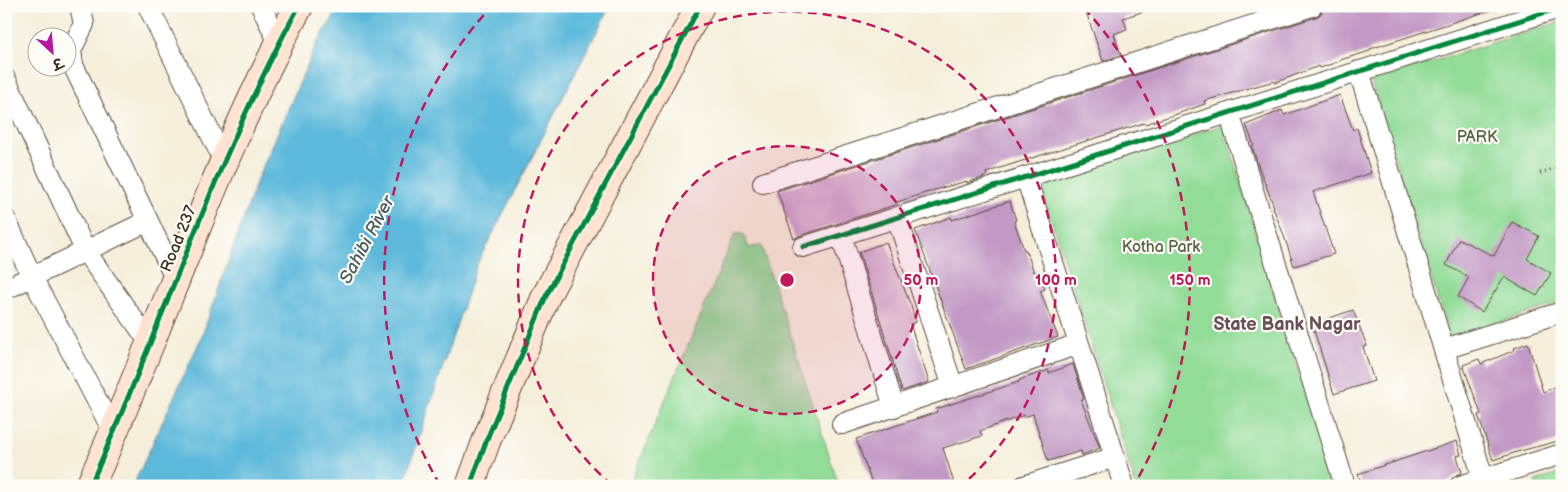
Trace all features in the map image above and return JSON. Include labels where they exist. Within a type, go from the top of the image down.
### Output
[{"type":"street","points":[[80,6],[84,24],[71,50],[73,65],[176,280]]},
{"type":"street","points":[[148,6],[224,161]]},
{"type":"street","points":[[261,6],[279,43]]},
{"type":"street","name":"Road 237","points":[[90,486],[114,433],[224,161],[279,43],[300,6]]},
{"type":"street","points":[[470,486],[546,296],[700,6]]},
{"type":"street","points":[[763,183],[1312,6]]},
{"type":"street","points":[[803,247],[1562,6]]},
{"type":"street","points":[[1359,72],[1483,478]]},
{"type":"street","points":[[6,80],[86,252],[150,343]]},
{"type":"street","points":[[1228,113],[1345,486]]},
{"type":"street","points":[[1026,177],[1124,486]]},
{"type":"street","points":[[897,217],[953,386]]},
{"type":"street","points":[[6,220],[32,277],[114,433]]},
{"type":"street","points":[[6,289],[148,221]]},
{"type":"street","points":[[841,235],[894,406]]},
{"type":"street","points":[[1444,349],[1562,312]]},
{"type":"street","points":[[842,424],[1079,344]]},
{"type":"street","points":[[1460,486],[1562,454]]},
{"type":"street","points":[[1024,486],[1115,457]]},
{"type":"path","points":[[1540,173],[1562,166]]},
{"type":"green space","name":"PARK","points":[[1562,21],[1562,302],[1450,339],[1371,81]]},
{"type":"green space","name":"Kotha Park","points":[[1223,125],[1333,486],[1136,486],[1040,184]]},
{"type":"green space","points":[[735,234],[743,234],[749,248],[761,245],[839,486],[629,486]]},
{"type":"green space","points":[[1562,473],[1562,486],[1537,486],[1535,481]]},
{"type":"water","name":"Sahibi River","points":[[341,6],[610,6],[477,264],[403,486],[133,486],[202,336],[257,180],[317,43]]},
{"type":"building","points":[[1084,6],[1150,6],[1151,9],[1123,18],[1127,29],[1114,34],[1121,55],[1103,61]]},
{"type":"building","points":[[1324,6],[1494,6],[1494,9],[1370,49],[1370,51],[1320,68],[1319,66],[1274,83],[1274,81],[1204,101],[1205,104],[1171,116],[1000,168],[986,173],[987,176],[967,183],[967,181],[897,202],[898,204],[794,239],[777,191],[1316,17],[1321,14]]},
{"type":"building","points":[[1340,95],[1353,130],[1357,128],[1371,173],[1313,192],[1334,254],[1294,266],[1258,165],[1252,146],[1254,145],[1246,125],[1282,110],[1284,115]]},
{"type":"building","points":[[1010,201],[1016,220],[1014,221],[1024,250],[1026,250],[1034,272],[1038,271],[1045,289],[1040,291],[1058,337],[966,369],[915,230],[951,217],[952,220]]},
{"type":"building","points":[[1512,222],[1539,236],[1527,259],[1551,273],[1537,296],[1504,277],[1482,312],[1458,297],[1469,277],[1446,265],[1459,239],[1494,256]]},
{"type":"building","points":[[886,242],[916,322],[910,324],[929,382],[902,391],[859,252]]},
{"type":"building","points":[[1353,310],[1367,346],[1363,347],[1374,381],[1334,394],[1312,324]]},
{"type":"building","points":[[1528,343],[1543,392],[1562,384],[1562,440],[1493,460],[1478,415],[1481,414],[1463,365],[1479,359],[1481,364]]},
{"type":"building","points":[[1073,364],[1084,399],[1081,400],[1100,448],[1082,455],[1081,451],[1048,461],[1033,414],[1024,417],[1024,415],[980,431],[982,436],[943,448],[955,486],[873,486],[856,439],[937,412],[936,409],[1019,382],[1019,380],[1049,370],[1049,373]]},
{"type":"building","points":[[1457,441],[1461,455],[1457,456],[1462,473],[1456,475],[1450,481],[1434,486],[1362,486],[1358,474]]},
{"type":"cycle path","points":[[90,486],[241,123],[299,6]]},
{"type":"cycle path","points":[[470,486],[487,439],[546,296],[700,6]]},
{"type":"cycle path","points":[[803,247],[1562,7]]},
{"type":"district","name":"State Bank Nagar","points":[[1287,324]]}]
